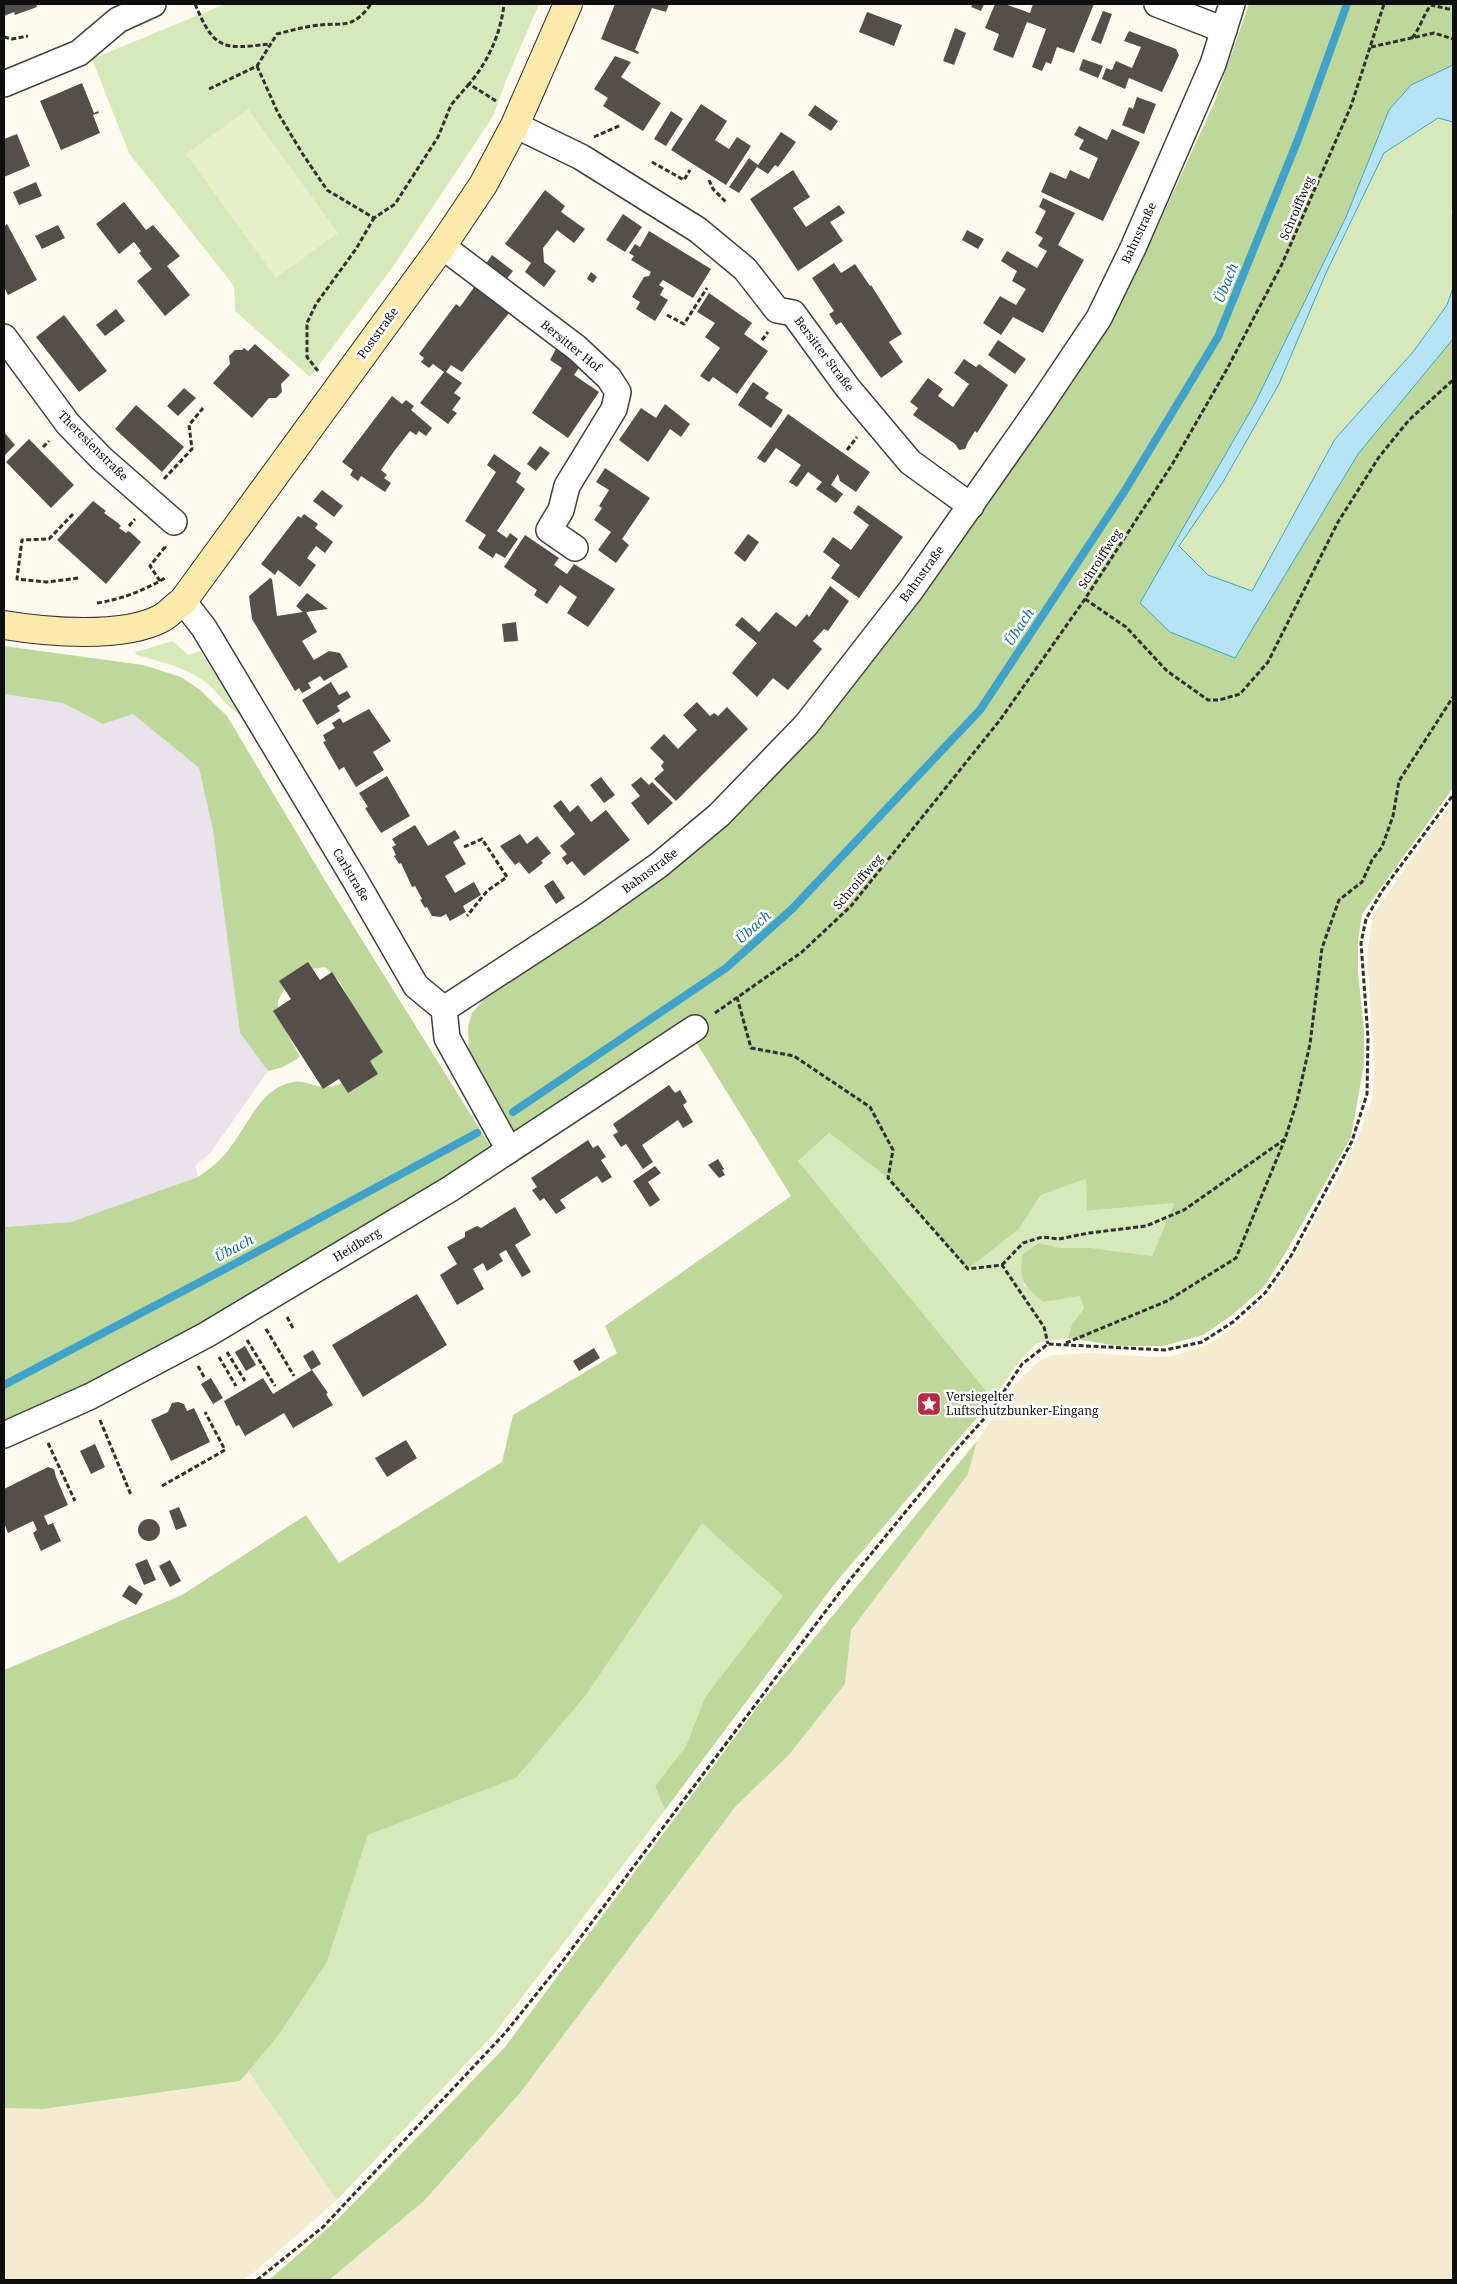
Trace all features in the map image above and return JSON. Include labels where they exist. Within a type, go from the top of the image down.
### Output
[{"type":"main road","name":"Poststraße","points":[[4,625],[31,629],[99,632],[140,626],[162,618],[182,600],[442,246],[483,185],[509,115],[568,4]]},
{"type":"street","points":[[4,84],[79,52],[118,20],[152,4]]},
{"type":"street","points":[[1157,4],[1224,30]]},
{"type":"street","name":"Bahnstraße","points":[[444,1009],[591,913],[652,870],[719,815],[806,725],[911,590],[971,506],[1099,318],[1214,64],[1232,4]]},
{"type":"street","name":"Bersitter Straße","points":[[509,115],[648,197],[698,230],[745,269],[777,310],[794,313],[847,387],[910,462],[971,506]]},
{"type":"street","name":"Bersitter Hof","points":[[442,246],[577,348],[609,378],[618,392],[614,409],[567,486],[561,510],[549,530],[575,548]]},
{"type":"street","name":"Theresienstraße","points":[[4,337],[68,424],[102,459],[174,522]]},
{"type":"street","name":"Carlstraße","points":[[182,600],[204,628],[355,880],[416,986],[444,1009]]},
{"type":"street","points":[[444,1009],[447,1038],[509,1150]]},
{"type":"street","name":"Heidberg","points":[[4,1435],[91,1396],[227,1322],[422,1206],[695,1028]]},
{"type":"path","points":[[195,4],[206,29],[222,44],[229,47],[269,44]]},
{"type":"path","points":[[209,89],[257,66],[277,34],[304,28],[350,24],[362,16],[371,4]]},
{"type":"path","points":[[322,376],[307,357],[307,323],[316,304],[356,249],[374,218],[395,204],[438,137],[451,105],[480,70],[494,43],[504,4]]},
{"type":"path","name":"Schroiffweg","points":[[695,1028],[802,952],[851,906],[1000,720],[1085,599],[1173,463],[1227,369],[1278,273],[1351,106],[1384,4]]},
{"type":"path","points":[[1412,38],[1420,28],[1424,13],[1431,5],[1453,10]]},
{"type":"path","points":[[1371,47],[1434,33],[1453,39]]},
{"type":"path","points":[[4,37],[12,39],[28,36]]},
{"type":"path","points":[[257,66],[278,113],[327,190],[374,218]]},
{"type":"path","points":[[468,84],[509,115]]},
{"type":"path","points":[[652,162],[684,180],[690,170]]},
{"type":"path","points":[[709,180],[713,189],[726,202]]},
{"type":"path","points":[[667,315],[684,324],[707,288]]},
{"type":"path","points":[[1085,599],[1126,627],[1167,671],[1208,700],[1219,700],[1240,694],[1268,662],[1338,522],[1379,457],[1409,420],[1453,380]]},
{"type":"path","points":[[147,498],[192,449],[189,425],[203,408]]},
{"type":"path","points":[[73,514],[49,539],[22,540],[17,579],[47,582],[78,578]]},
{"type":"path","points":[[160,581],[150,566],[165,547],[160,540],[174,522]]},
{"type":"path","points":[[96,603],[144,590],[172,574]]},
{"type":"path","points":[[1065,1343],[1167,1301],[1236,1258],[1285,1139],[1297,1101],[1310,1044],[1322,948],[1339,900],[1362,882],[1382,847],[1393,816],[1399,780],[1453,697]]},
{"type":"path","points":[[257,2280],[323,2227],[506,2032],[562,1962],[840,1592],[956,1450],[991,1411],[1022,1364],[1048,1344],[1065,1343],[1166,1350],[1202,1342],[1233,1322],[1265,1293],[1291,1256],[1352,1142],[1367,1094],[1368,1037],[1361,943],[1366,919],[1382,891],[1453,795]]},
{"type":"path","points":[[464,847],[482,839],[507,877],[487,892],[468,916]]},
{"type":"path","points":[[737,997],[751,1048],[794,1056],[870,1107],[893,1150],[888,1178],[968,1269],[1002,1265],[1022,1242],[1042,1237],[1059,1240],[1089,1233],[1146,1226],[1184,1210],[1285,1139]]},
{"type":"path","points":[[1002,1265],[1044,1327],[1048,1344]]},
{"type":"path","points":[[227,1322],[294,1376]]},
{"type":"path","points":[[227,1322],[245,1381]]},
{"type":"path","points":[[227,1322],[275,1386]]},
{"type":"path","points":[[227,1322],[236,1386]]},
{"type":"path","points":[[91,1396],[131,1495]]},
{"type":"path","points":[[162,1486],[225,1450],[204,1412]]},
{"type":"path","points":[[38,1420],[75,1501]]},
{"type":"shaded area","points":[[4,694],[63,703],[103,724],[133,714],[199,768],[213,831],[240,1033],[268,1071],[211,1152],[195,1166],[198,1177],[71,1222],[4,1227]]},
{"type":"shaded area","points":[[1453,800],[1453,2280],[329,2280],[424,2201],[520,2093],[736,1806],[788,1756],[845,1684],[851,1630],[968,1474],[977,1441],[1018,1382],[1039,1361],[1052,1355],[1090,1353],[1154,1357],[1173,1356],[1208,1345],[1238,1324],[1269,1295],[1292,1260],[1335,1183],[1356,1142],[1371,1103],[1375,1074],[1367,955],[1373,915]]},
{"type":"shaded area","points":[[248,2071],[337,2200],[258,2269],[243,2280],[4,2280],[4,2108],[43,2109],[240,2081]]},
{"type":"green space","points":[[225,4],[539,4],[493,116],[392,268],[310,377],[235,311],[234,286],[129,153],[92,59]]},
{"type":"green space","points":[[1249,4],[1453,4],[1453,65],[1411,85],[1389,110],[1346,217],[1255,403],[1140,603],[1235,658],[1358,454],[1453,339],[1453,788],[1362,914],[1358,941],[1358,972],[1364,1030],[1364,1064],[1351,1137],[1286,1252],[1263,1288],[1232,1315],[1203,1335],[1163,1346],[1119,1346],[1068,1338],[1072,1324],[1084,1308],[1080,1296],[1043,1302],[1031,1291],[1022,1278],[1022,1255],[1039,1243],[1061,1248],[1092,1248],[1152,1256],[1174,1203],[1087,1211],[1086,1179],[1041,1195],[1019,1229],[968,1269],[888,1178],[829,1133],[798,1161],[993,1399],[836,1582],[665,1810],[655,1786],[686,1746],[705,1697],[783,1596],[702,1523],[586,1695],[516,1778],[368,1835],[327,1962],[279,2035],[240,2081],[43,2109],[4,2108],[4,1670],[182,1595],[306,1515],[339,1563],[502,1462],[513,1415],[617,1353],[605,1326],[791,1196],[694,1039],[517,1135],[469,1053],[468,1027],[472,1013],[486,997],[588,931],[663,876],[847,692],[981,515],[1094,349],[1149,245],[1215,101]]},
{"type":"green space","points":[[248,109],[338,233],[276,278],[186,154]]},
{"type":"green space","points":[[1438,118],[1453,122],[1453,208],[1451,210],[1453,219],[1453,288],[1447,305],[1413,352],[1335,439],[1252,591],[1208,575],[1179,545],[1223,482],[1279,384],[1326,273],[1384,153]]},
{"type":"green space","points":[[173,641],[188,655],[200,651],[241,714],[233,710],[200,678],[174,666],[137,655],[135,652]]},
{"type":"green space","points":[[4,646],[143,665],[181,677],[199,689],[227,716],[326,882],[494,1152],[228,1314],[4,1426],[4,1227],[71,1222],[198,1177],[226,1153],[256,1109],[272,1091],[282,1085],[293,1082],[326,1087],[345,1082],[355,1010],[340,982],[325,967],[306,970],[289,982],[278,1000],[279,1018],[300,1057],[283,1067],[268,1071],[240,1033],[213,831],[199,768],[133,714],[103,724],[63,703],[4,694]]},
{"type":"green space","points":[[829,1133],[888,1178],[968,1269],[1019,1229],[1041,1195],[1086,1179],[1088,1211],[1174,1203],[1152,1256],[1092,1248],[1061,1248],[1039,1243],[1023,1284],[1043,1302],[1080,1296],[1084,1307],[1072,1324],[1068,1338],[1037,1343],[1021,1359],[993,1399],[798,1161]]},
{"type":"green space","points":[[977,1441],[968,1474],[851,1630],[845,1684],[788,1756],[736,1806],[520,2093],[424,2201],[329,2280],[269,2280],[336,2221],[505,2047],[758,1706]]},
{"type":"green space","points":[[702,1522],[783,1596],[705,1697],[686,1746],[655,1786],[665,1810],[493,2035],[337,2200],[248,2071],[279,2035],[327,1962],[368,1835],[516,1778],[586,1695]]},
{"type":"water","points":[[1453,65],[1453,122],[1438,118],[1384,153],[1326,273],[1279,384],[1223,482],[1179,546],[1208,575],[1252,591],[1335,439],[1413,352],[1447,305],[1453,288],[1453,339],[1358,454],[1235,658],[1170,632],[1140,603],[1255,403],[1346,217],[1389,110],[1411,85]]},
{"type":"building","points":[[4,4],[36,4],[37,7],[15,15],[14,12],[4,16]]},
{"type":"building","points":[[615,4],[669,4],[666,12],[652,8],[635,50],[639,52],[638,54],[601,39]]},
{"type":"building","points":[[973,4],[984,4],[981,11],[971,7]]},
{"type":"building","points":[[995,4],[1005,4],[1030,13],[1033,4],[1094,4],[1074,53],[1057,47],[1051,64],[1046,62],[1042,71],[1032,67],[1046,29],[1027,22],[1013,58],[993,50],[999,34],[985,28]]},
{"type":"building","points":[[1103,11],[1112,14],[1101,44],[1091,40]]},
{"type":"building","points":[[867,12],[902,25],[894,46],[859,32]]},
{"type":"building","points":[[955,28],[966,33],[954,65],[943,61]]},
{"type":"building","points":[[1129,31],[1176,49],[1179,55],[1162,92],[1129,78],[1125,89],[1102,79],[1106,68],[1112,70],[1116,61],[1132,68],[1141,47],[1124,41]]},
{"type":"building","points":[[615,56],[631,62],[621,77],[661,103],[643,131],[603,106],[608,98],[594,89]]},
{"type":"building","points":[[1083,59],[1103,66],[1098,78],[1079,70]]},
{"type":"building","points":[[82,83],[94,113],[98,111],[99,113],[93,115],[100,133],[61,150],[40,101]]},
{"type":"building","points":[[1137,97],[1156,104],[1144,134],[1122,125],[1129,107],[1133,109]]},
{"type":"building","points":[[701,104],[727,121],[715,140],[729,149],[737,137],[751,146],[726,185],[671,150]]},
{"type":"building","points":[[815,105],[838,121],[831,131],[808,115]]},
{"type":"building","points":[[671,111],[683,119],[666,146],[654,139]]},
{"type":"building","points":[[1079,126],[1107,140],[1112,129],[1140,142],[1103,221],[1041,192],[1050,172],[1066,179],[1070,170],[1089,179],[1098,158],[1079,149],[1084,140],[1074,135]]},
{"type":"building","points":[[781,132],[796,142],[778,167],[775,165],[768,174],[757,167],[739,193],[729,187],[749,158],[758,165]]},
{"type":"building","points":[[17,134],[30,166],[4,177],[4,139]]},
{"type":"building","points":[[793,170],[810,197],[793,208],[806,227],[839,205],[845,213],[830,222],[843,241],[798,271],[750,199]]},
{"type":"building","points":[[36,182],[42,196],[19,205],[13,192]]},
{"type":"building","points":[[545,190],[565,206],[561,212],[585,229],[574,243],[557,230],[543,248],[544,262],[556,271],[544,287],[525,272],[531,263],[505,244]]},
{"type":"building","points":[[1043,198],[1075,213],[1058,245],[1084,260],[1043,333],[1013,317],[1001,335],[983,323],[1000,296],[1016,305],[1026,289],[1012,281],[1017,271],[1001,261],[1007,251],[1037,268],[1047,251],[1038,246],[1043,238],[1035,233],[1046,211],[1039,207]]},
{"type":"building","points":[[124,202],[146,230],[153,225],[180,256],[167,266],[190,295],[165,316],[137,281],[152,269],[139,253],[141,251],[134,242],[119,254],[96,224]]},
{"type":"building","points":[[623,214],[642,227],[625,252],[606,240]]},
{"type":"building","points":[[7,224],[37,280],[8,295],[4,287],[4,226]]},
{"type":"building","points":[[58,225],[65,238],[42,249],[35,236]]},
{"type":"building","points":[[967,230],[984,239],[978,249],[962,240]]},
{"type":"building","points":[[649,231],[711,269],[693,298],[663,280],[659,285],[664,288],[660,295],[668,300],[655,321],[636,309],[640,302],[632,297],[644,277],[649,276],[651,272],[631,260],[634,256],[629,253],[635,244],[640,247]]},
{"type":"building","points":[[492,255],[513,271],[505,281],[485,265]]},
{"type":"building","points":[[834,263],[841,273],[855,264],[871,285],[902,334],[889,342],[903,362],[881,378],[841,322],[836,325],[829,314],[834,311],[812,278]]},
{"type":"building","points":[[591,272],[597,277],[593,283],[587,279]]},
{"type":"building","points":[[475,286],[509,313],[462,372],[451,365],[446,372],[462,383],[454,393],[461,398],[452,410],[457,413],[448,424],[420,403],[444,372],[433,364],[429,368],[421,362],[424,358],[419,354],[456,304],[460,307]]},
{"type":"building","points":[[709,293],[752,323],[744,334],[768,351],[737,394],[713,377],[709,382],[700,376],[720,348],[705,337],[715,323],[697,312]]},
{"type":"building","points":[[116,309],[125,321],[105,336],[96,325]]},
{"type":"building","points":[[64,315],[107,371],[79,392],[36,337]]},
{"type":"building","points":[[998,340],[1026,359],[1015,374],[988,355]]},
{"type":"building","points":[[255,344],[290,375],[281,384],[282,392],[276,398],[269,398],[252,418],[213,383],[230,364],[229,356],[235,350],[242,350],[244,348],[248,351]]},
{"type":"building","points":[[563,348],[583,362],[574,375],[599,392],[568,438],[532,413],[562,368],[550,360],[556,349]]},
{"type":"building","points":[[964,359],[976,367],[979,364],[1008,385],[977,433],[975,431],[965,449],[959,450],[955,444],[913,415],[918,408],[910,402],[928,378],[943,389],[938,396],[953,407],[969,384],[954,373]]},
{"type":"building","points":[[753,382],[769,393],[765,398],[783,410],[771,428],[738,405]]},
{"type":"building","points":[[184,388],[196,398],[178,416],[167,406]]},
{"type":"building","points":[[392,396],[402,404],[406,400],[414,406],[411,410],[432,428],[426,436],[419,431],[416,435],[410,431],[395,450],[381,470],[387,475],[384,478],[391,483],[385,492],[361,476],[358,481],[350,475],[353,470],[342,462]]},
{"type":"building","points":[[665,404],[690,424],[681,437],[670,429],[648,462],[619,440],[641,408],[656,418]]},
{"type":"building","points":[[136,405],[184,447],[162,472],[115,429]]},
{"type":"building","points":[[788,414],[870,472],[856,492],[840,481],[838,474],[831,485],[843,494],[836,503],[816,489],[822,482],[808,472],[797,487],[789,482],[801,465],[776,448],[765,463],[757,458]]},
{"type":"building","points":[[4,432],[15,445],[4,456]]},
{"type":"building","points":[[29,439],[74,485],[51,508],[6,462]]},
{"type":"building","points":[[540,446],[550,453],[536,471],[527,464]]},
{"type":"building","points":[[494,454],[521,473],[516,482],[525,489],[497,531],[507,538],[510,533],[518,539],[505,558],[496,553],[493,558],[478,548],[486,535],[465,521],[496,472],[487,465]]},
{"type":"building","points":[[605,468],[650,498],[622,539],[629,545],[616,563],[598,550],[611,532],[594,520],[602,508],[599,506],[609,490],[596,482]]},
{"type":"building","points":[[322,490],[343,506],[334,517],[313,501]]},
{"type":"building","points":[[93,501],[106,511],[104,513],[121,526],[119,528],[126,533],[130,532],[141,542],[106,584],[57,540]]},
{"type":"building","points":[[858,505],[903,537],[859,598],[831,578],[840,565],[823,552],[833,537],[851,550],[869,525],[853,513]]},
{"type":"building","points":[[304,514],[318,524],[315,528],[333,542],[325,553],[316,546],[307,558],[316,565],[300,587],[278,570],[275,575],[261,564],[298,516],[301,518]]},
{"type":"building","points":[[748,534],[759,542],[745,562],[734,553]]},
{"type":"building","points":[[525,535],[559,558],[554,565],[567,574],[574,564],[615,589],[588,627],[567,613],[577,597],[560,585],[547,604],[534,595],[537,590],[504,567]]},
{"type":"building","points":[[270,578],[272,579],[277,616],[303,612],[296,606],[307,593],[328,609],[306,612],[317,632],[302,641],[314,660],[329,651],[340,653],[348,667],[324,681],[320,676],[308,683],[311,688],[302,693],[299,688],[295,691],[252,619],[249,596]]},
{"type":"building","points":[[830,586],[849,601],[828,631],[824,629],[813,641],[822,649],[788,690],[773,678],[757,697],[732,673],[757,643],[735,625],[742,617],[759,632],[776,612],[796,627],[807,614],[809,617]]},
{"type":"building","points":[[516,622],[518,641],[504,642],[502,624]]},
{"type":"building","points":[[331,682],[339,695],[347,691],[351,697],[337,706],[340,711],[317,725],[302,700]]},
{"type":"building","points":[[697,702],[710,716],[714,713],[718,716],[727,707],[748,729],[676,801],[654,779],[664,770],[661,766],[664,762],[650,748],[664,734],[678,749],[697,730],[683,715]]},
{"type":"building","points":[[369,709],[391,741],[373,752],[384,770],[356,787],[344,767],[339,770],[323,742],[326,741],[323,735],[335,728],[332,723],[340,718],[343,723]]},
{"type":"building","points":[[387,776],[410,816],[381,833],[365,808],[368,807],[359,793]]},
{"type":"building","points":[[601,777],[615,795],[604,803],[590,785]]},
{"type":"building","points":[[641,777],[649,785],[652,782],[673,803],[648,825],[631,803],[640,796],[631,785]]},
{"type":"building","points":[[561,800],[570,812],[578,805],[591,822],[606,810],[630,840],[584,876],[572,861],[567,865],[562,858],[567,854],[560,846],[575,834],[553,806]]},
{"type":"building","points":[[415,825],[428,846],[455,830],[460,838],[453,842],[466,864],[445,876],[455,893],[474,882],[481,895],[463,906],[466,912],[450,921],[446,914],[441,917],[432,916],[427,907],[425,908],[415,886],[412,887],[401,863],[399,864],[394,856],[396,855],[392,847],[396,845],[392,839]]},
{"type":"building","points":[[520,834],[527,844],[537,836],[551,853],[541,861],[543,863],[529,874],[519,862],[515,865],[500,846]]},
{"type":"building","points":[[553,880],[565,898],[556,904],[544,886]]},
{"type":"building","points":[[308,962],[320,980],[332,972],[383,1052],[370,1061],[378,1074],[348,1093],[339,1079],[323,1089],[273,1011],[291,999],[279,981]]},
{"type":"building","points":[[669,1085],[675,1093],[680,1090],[687,1102],[683,1105],[693,1122],[683,1128],[678,1120],[642,1145],[653,1162],[643,1169],[626,1144],[621,1147],[613,1135],[618,1132],[613,1124]]},
{"type":"building","points":[[588,1140],[593,1148],[598,1145],[606,1157],[601,1160],[612,1177],[602,1183],[597,1176],[560,1200],[566,1208],[556,1214],[544,1198],[540,1201],[532,1190],[537,1187],[531,1178]]},
{"type":"building","points":[[718,1159],[725,1175],[719,1178],[708,1165]]},
{"type":"building","points":[[655,1166],[661,1173],[648,1182],[660,1200],[650,1207],[633,1181]]},
{"type":"building","points":[[515,1207],[531,1235],[515,1245],[531,1272],[522,1277],[506,1250],[499,1254],[503,1261],[487,1271],[483,1263],[473,1269],[484,1289],[457,1305],[440,1275],[457,1264],[447,1247],[465,1237],[465,1232],[477,1226],[481,1228]]},
{"type":"building","points":[[417,1294],[447,1345],[363,1397],[332,1345]]},
{"type":"building","points":[[245,1346],[256,1365],[246,1371],[235,1352]]},
{"type":"building","points":[[594,1348],[600,1358],[579,1371],[573,1361]]},
{"type":"building","points":[[313,1350],[321,1364],[311,1370],[303,1356]]},
{"type":"building","points":[[312,1370],[328,1393],[326,1394],[333,1405],[293,1428],[284,1413],[245,1436],[239,1425],[236,1426],[224,1401],[263,1378],[273,1394]]},
{"type":"building","points":[[211,1378],[223,1398],[213,1404],[201,1384]]},
{"type":"building","points":[[172,1403],[184,1404],[187,1411],[194,1408],[210,1442],[171,1461],[151,1420],[168,1412]]},
{"type":"building","points":[[406,1440],[417,1458],[387,1477],[375,1458]]},
{"type":"building","points":[[95,1444],[105,1467],[91,1474],[80,1451]]},
{"type":"building","points":[[48,1467],[54,1469],[68,1505],[44,1516],[48,1525],[53,1523],[61,1541],[41,1551],[33,1533],[37,1530],[33,1521],[8,1533],[4,1523],[4,1489]]},
{"type":"building","points":[[179,1507],[187,1526],[176,1530],[169,1511]]},
{"type":"building","points":[[149,1519],[157,1522],[160,1530],[157,1538],[149,1541],[141,1538],[138,1530],[141,1522]]},
{"type":"building","points":[[147,1559],[156,1580],[144,1585],[135,1564]]},
{"type":"building","points":[[170,1560],[181,1581],[170,1587],[159,1566]]},
{"type":"building","points":[[129,1585],[143,1594],[136,1605],[122,1596]]},
{"type":"waterway","name":"Übach","points":[[513,1112],[726,968],[792,909],[980,710],[1124,492],[1218,337],[1299,137],[1347,4]]},
{"type":"waterway","name":"Übach","points":[[4,1385],[240,1261],[477,1133]]},
{"type":"place","name":"Versiegelter Luftschutzbunker-Eingang","points":[[929,1404]]}]
